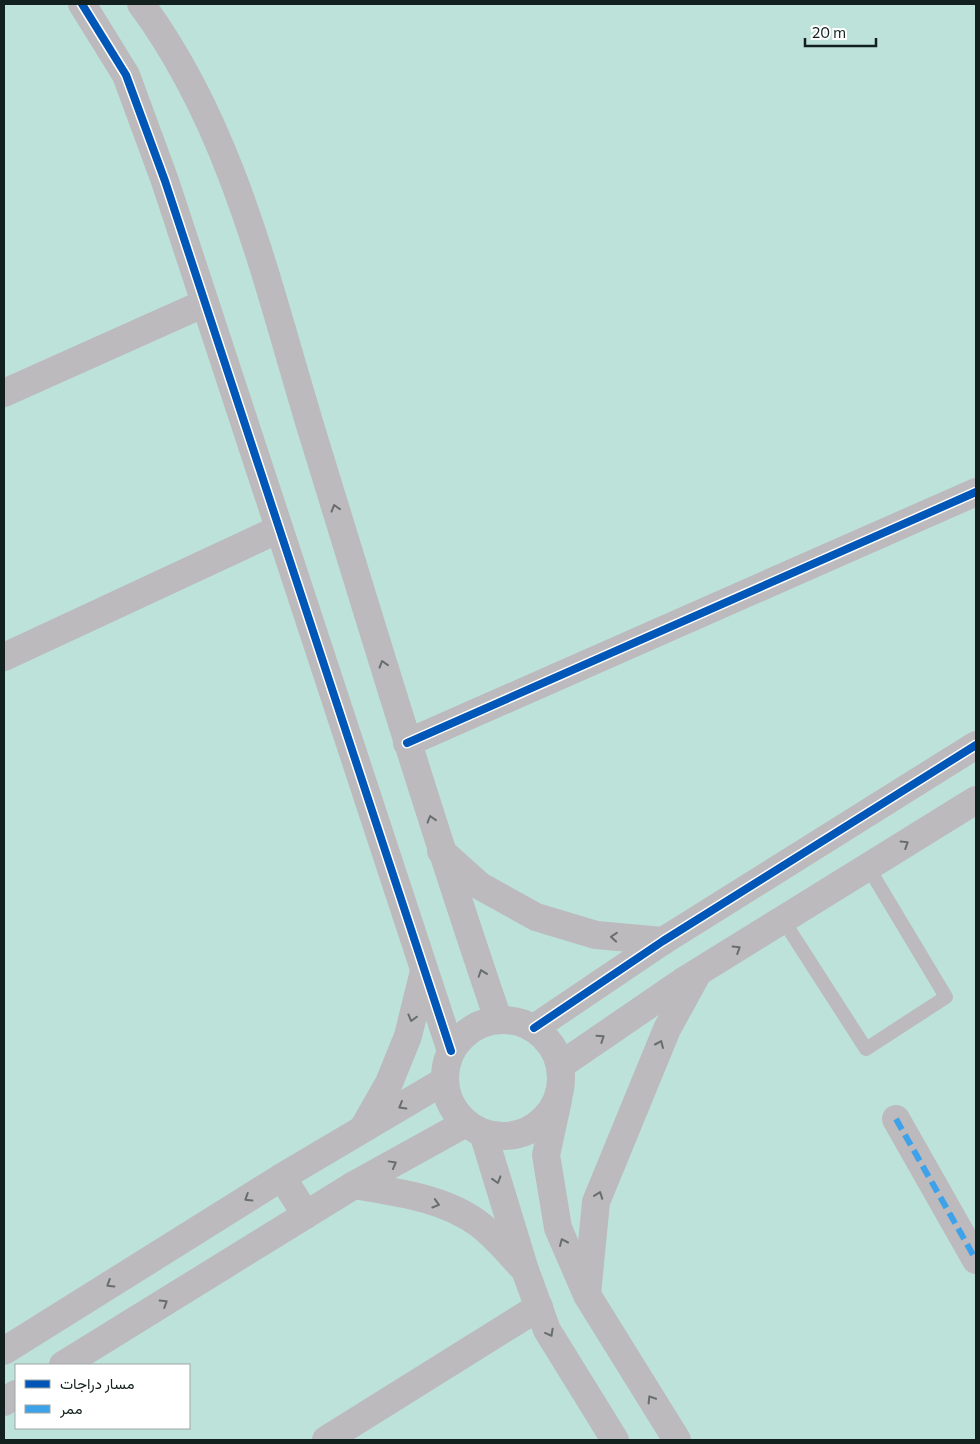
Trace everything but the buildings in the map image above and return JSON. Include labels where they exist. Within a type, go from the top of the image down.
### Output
[{"type":"street","points":[[82,4],[126,75],[165,181],[451,1051]]},
{"type":"street","points":[[143,5],[192,84],[238,190],[440,851],[498,1019]]},
{"type":"street","points":[[4,393],[205,303]]},
{"type":"street","points":[[407,743],[976,492]]},
{"type":"street","points":[[4,657],[279,529]]},
{"type":"street","points":[[534,1028],[663,941],[976,744]]},
{"type":"street","points":[[561,1065],[699,972],[976,800]]},
{"type":"street","points":[[440,851],[480,886],[536,916],[596,935],[663,941]]},
{"type":"street","points":[[364,1128],[389,1083],[405,1044],[424,971]]},
{"type":"street","points":[[587,1295],[596,1202],[667,1029],[699,972]]},
{"type":"street","points":[[558,1100],[549,1115],[535,1127],[518,1134],[500,1137],[474,1128],[455,1111],[447,1097],[444,1081],[451,1051],[462,1035],[479,1024],[498,1019],[516,1021],[534,1028],[551,1044],[561,1065],[561,1089],[546,1155],[558,1228],[587,1295],[677,1440]]},
{"type":"street","points":[[4,1351],[282,1177],[444,1081]]},
{"type":"street","points":[[896,1119],[976,1260]]},
{"type":"street","points":[[65,1364],[354,1186],[474,1128]]},
{"type":"street","points":[[474,1128],[547,1330],[615,1440]]},
{"type":"street","points":[[282,1177],[306,1216]]},
{"type":"street","points":[[354,1186],[395,1192],[454,1209],[479,1224],[525,1270]]},
{"type":"street","points":[[340,1437],[539,1307]]},
{"type":"street","points":[[4,1402],[15,1395]]},
{"type":"lane","points":[[783,920],[866,1049],[946,997],[868,867]]},
{"type":"green space","points":[[4,4],[976,4],[976,1440],[4,1440]]},
{"type":"marked path","points":[[896,1119],[976,1260]]},
{"type":"cycle path","points":[[82,4],[126,75],[165,181],[451,1051]]},
{"type":"cycle path","points":[[407,743],[976,492]]},
{"type":"cycle path","points":[[534,1028],[663,941],[976,745]]}]
